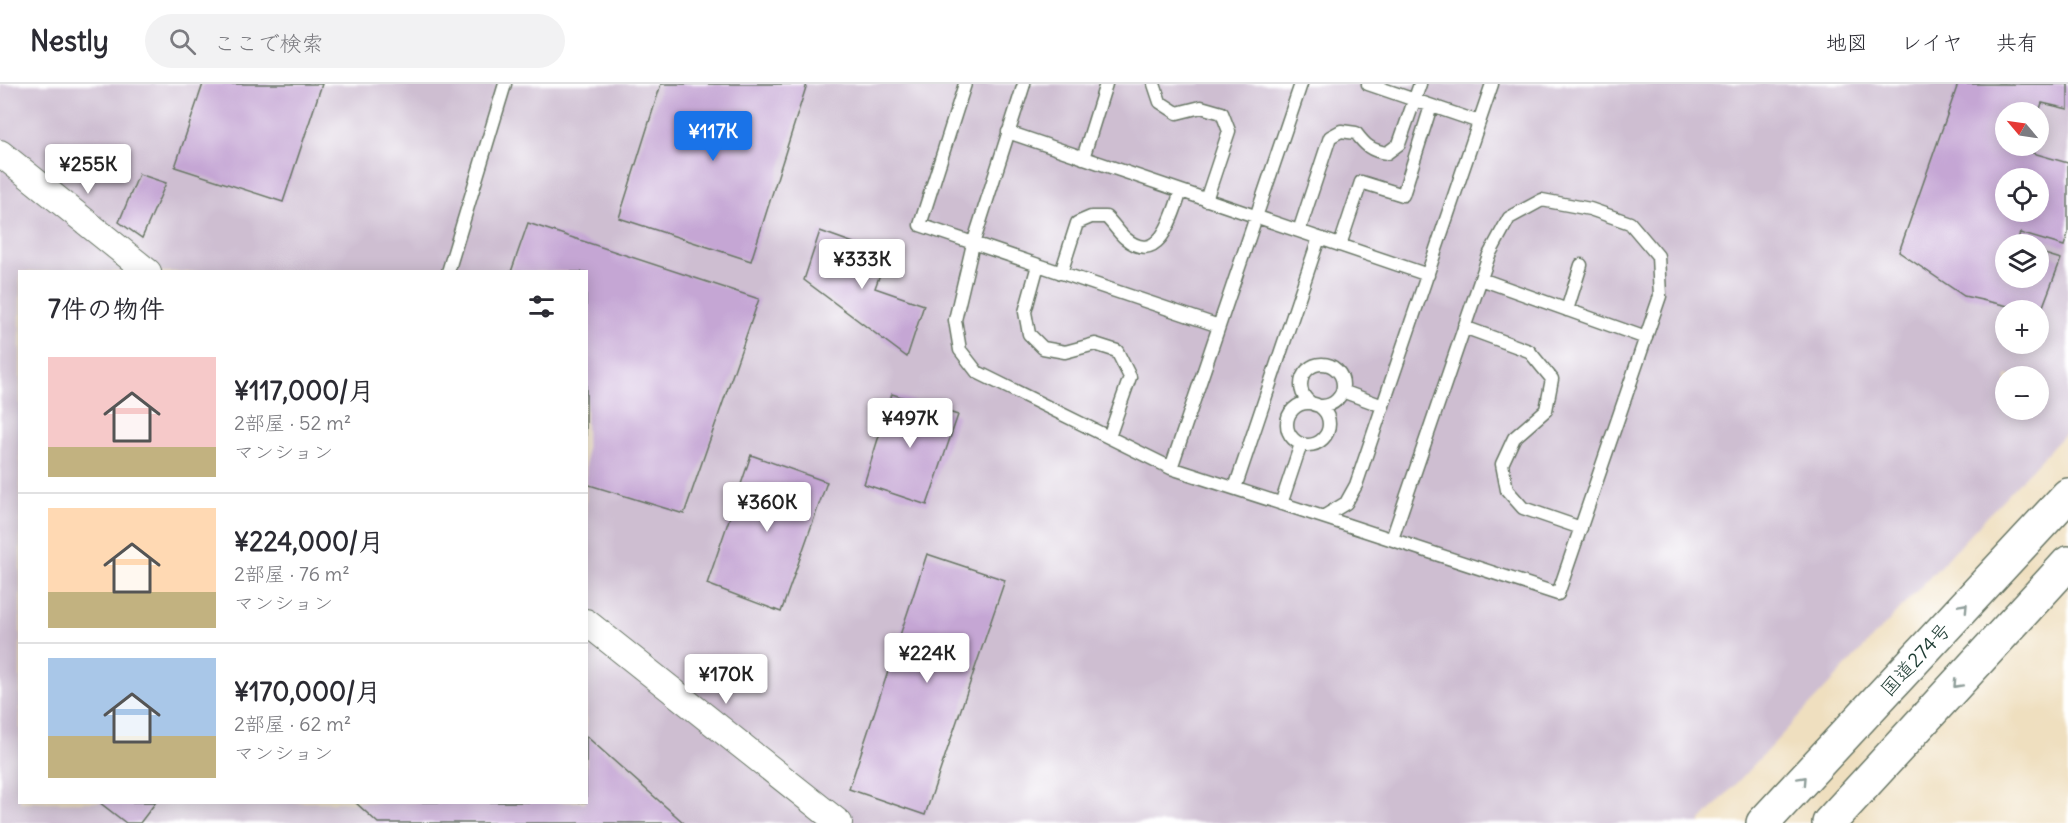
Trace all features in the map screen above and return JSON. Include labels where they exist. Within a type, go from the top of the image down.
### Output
[{"type":"highway","name":"国道274号","points":[[1763,823],[2068,495]]},
{"type":"highway","points":[[1829,823],[2068,563]]},
{"type":"street","points":[[0,153],[146,270]]},
{"type":"street","points":[[588,624],[839,823]]},
{"type":"lane","points":[[449,270],[505,84]]},
{"type":"lane","points":[[965,84],[920,225],[1219,326]]},
{"type":"lane","points":[[1024,84],[973,244],[955,320],[960,350],[977,372],[1171,468],[1392,538],[1558,594],[1660,296],[1658,256],[1630,223],[1590,209],[1542,200],[1509,218],[1489,255],[1392,538]]},
{"type":"lane","points":[[1083,158],[1106,84]]},
{"type":"lane","points":[[1154,84],[1160,102],[1177,113],[1201,107],[1222,113],[1229,131],[1206,200]]},
{"type":"lane","points":[[1171,468],[1301,84]]},
{"type":"lane","points":[[1368,84],[1479,122]]},
{"type":"lane","points":[[1299,231],[1330,137],[1341,131],[1356,133],[1365,145],[1374,151],[1387,153],[1399,144],[1420,84]]},
{"type":"lane","points":[[1323,517],[1346,503],[1356,485],[1492,84]]},
{"type":"lane","points":[[1340,245],[1361,182],[1403,195],[1431,106]]},
{"type":"lane","points":[[1008,132],[1428,275]]},
{"type":"lane","points":[[1061,273],[1077,224],[1091,217],[1106,217],[1124,238],[1144,247],[1165,235],[1181,191]]},
{"type":"lane","points":[[1235,488],[1319,238]]},
{"type":"lane","points":[[1038,265],[1025,312],[1029,334],[1043,348],[1065,352],[1095,344],[1117,351],[1130,377],[1109,437]]},
{"type":"lane","points":[[1567,310],[1581,265]]},
{"type":"lane","points":[[1481,279],[1646,338]]},
{"type":"lane","points":[[1464,327],[1529,351],[1552,379],[1546,410],[1514,438],[1502,464],[1507,490],[1522,508],[1581,528]]},
{"type":"lane","points":[[1342,391],[1339,397],[1328,405],[1315,405],[1308,403],[1294,408],[1287,421],[1290,435],[1294,440],[1307,445],[1320,442],[1328,432],[1326,412],[1315,405],[1309,401],[1302,389],[1304,375],[1314,366],[1328,365],[1334,368],[1342,378],[1342,391]]},
{"type":"lane","points":[[1342,391],[1383,406]]},
{"type":"lane","points":[[1281,504],[1301,444]]},
{"type":"shaded area","points":[[0,84],[2068,84],[2068,430],[1699,823],[0,823]]},
{"type":"building","points":[[203,84],[322,84],[283,202],[175,167]]},
{"type":"building","points":[[661,84],[807,84],[751,261],[619,218]]},
{"type":"building","points":[[1958,84],[2068,84],[2068,109],[2049,105],[2049,102],[1995,102],[1995,156],[2044,156],[2068,163],[2068,234],[2064,246],[2049,242],[2049,234],[1995,234],[1995,288],[2049,288],[2049,255],[2061,259],[2045,300],[1995,300],[1995,303],[1964,296],[1899,252]]},
{"type":"building","points":[[139,174],[166,183],[142,238],[119,222]]},
{"type":"building","points":[[528,223],[759,299],[684,514],[588,485],[588,270],[512,270]]},
{"type":"building","points":[[820,231],[887,255],[875,288],[924,305],[907,357],[804,280]]},
{"type":"building","points":[[892,394],[958,415],[927,505],[864,484]]},
{"type":"building","points":[[751,455],[827,482],[781,612],[707,584]]},
{"type":"building","points":[[927,554],[1005,580],[925,815],[849,789]]},
{"type":"building","points":[[588,738],[684,823],[378,823],[357,804],[588,804]]},
{"type":"building","points":[[102,804],[154,804],[140,823],[126,823]]}]
